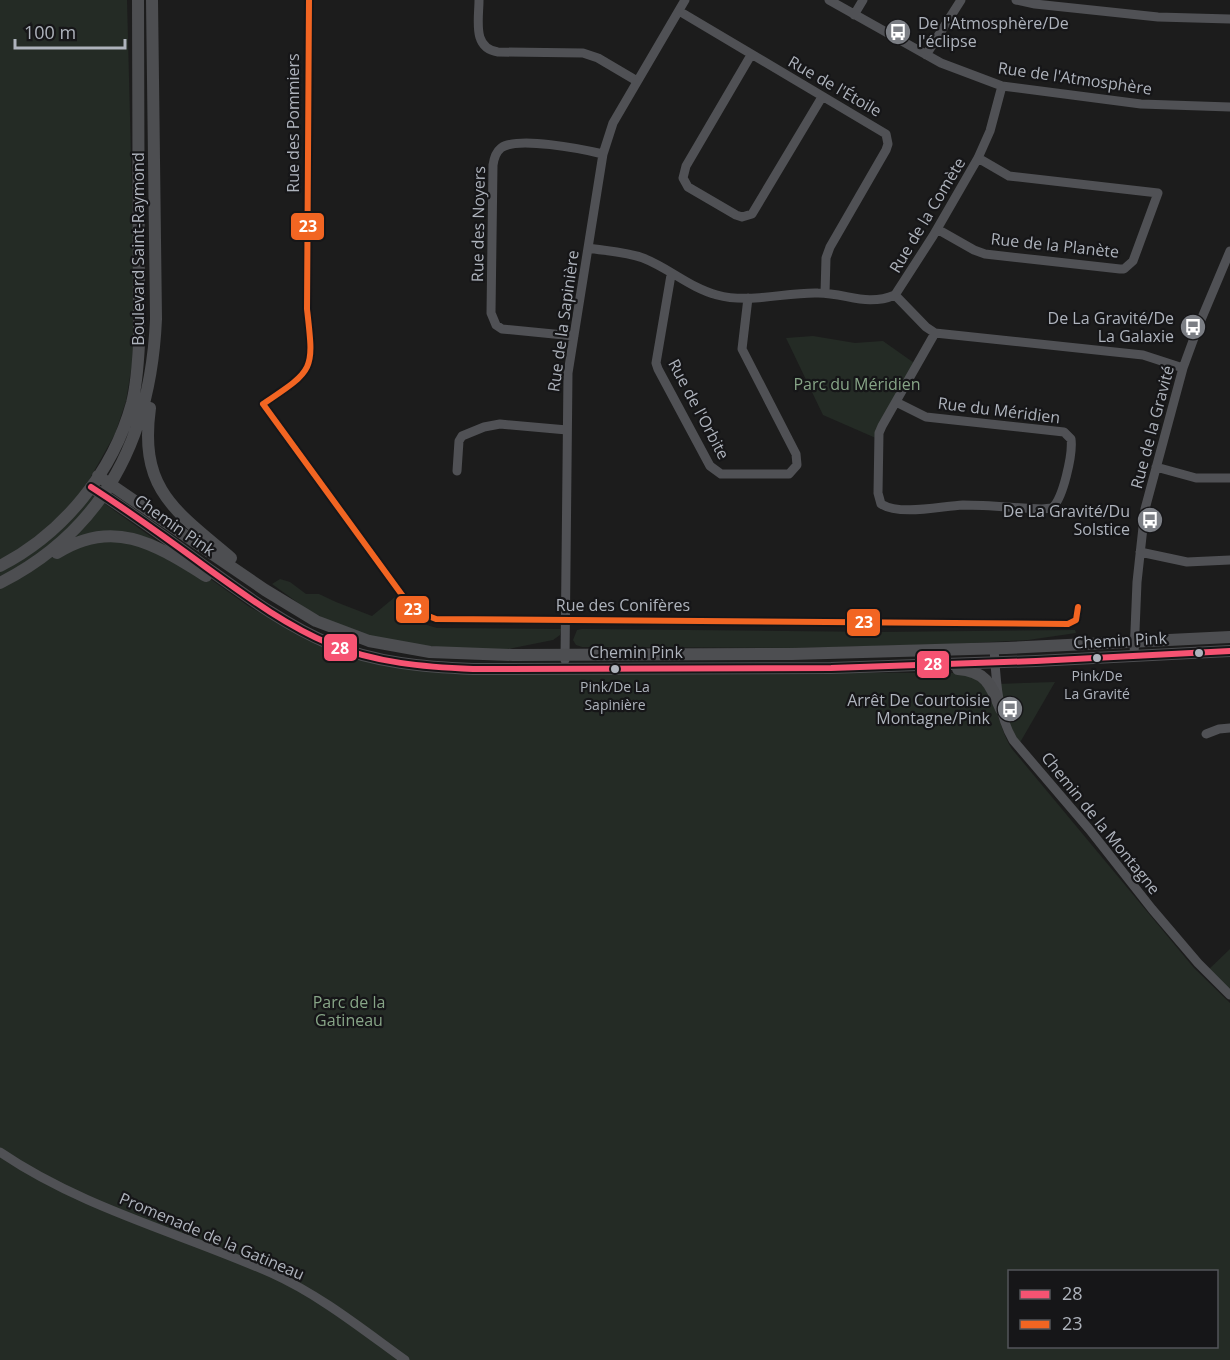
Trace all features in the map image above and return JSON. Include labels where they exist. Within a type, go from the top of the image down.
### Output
[{"type":"main road","name":"Boulevard Saint-Raymond","points":[[0,566],[44,538],[75,507],[94,481],[123,429],[132,402],[140,344],[138,0]]},
{"type":"main road","name":"Boulevard Saint-Raymond","points":[[0,583],[21,572],[61,542],[81,522],[103,494],[127,455],[139,424],[149,385],[154,350],[155,179],[152,0]]},
{"type":"main road","points":[[154,350],[147,453],[156,481],[172,506],[265,590]]},
{"type":"main road","name":"Chemin Pink","points":[[94,481],[110,483],[265,590],[316,621],[347,634],[389,646],[444,654],[754,654],[994,648],[1230,637]]},
{"type":"main road","name":"Chemin Pink","points":[[94,481],[103,494],[261,606],[332,645],[385,660],[453,668],[831,668],[995,663],[1230,651]]},
{"type":"main road","points":[[21,572],[76,542],[103,537],[122,537],[156,546],[261,606]]},
{"type":"main road","points":[[831,668],[974,671],[988,683],[1001,709]]},
{"type":"street","name":"Rue des Pommiers","points":[[263,404],[303,375],[311,356],[307,309],[309,0]]},
{"type":"street","points":[[479,0],[480,40],[487,48],[498,52],[583,53],[598,58],[637,81]]},
{"type":"street","name":"Rue de la Sapinière","points":[[565,668],[568,373],[603,154],[613,123],[685,0]]},
{"type":"street","name":"Rue de l'Atmosphère","points":[[829,0],[958,71],[1002,86],[1142,104],[1230,107]]},
{"type":"street","points":[[854,15],[863,0]]},
{"type":"street","points":[[926,55],[961,0]]},
{"type":"street","points":[[1016,0],[1158,17],[1230,19]]},
{"type":"street","name":"Rue de l'Étoile","points":[[679,11],[751,56],[886,134],[888,144],[830,247],[826,258],[825,293]]},
{"type":"street","points":[[751,56],[686,166],[683,178],[688,187],[736,215],[742,217],[752,214],[822,97]]},
{"type":"street","name":"Rue de la Comète","points":[[588,248],[637,256],[708,293],[728,298],[825,293],[868,301],[895,296],[978,158],[990,131],[1002,86]]},
{"type":"street","name":"Rue des Noyers","points":[[573,336],[502,329],[493,320],[491,313],[493,165],[498,150],[515,144],[568,146],[603,154]]},
{"type":"street","name":"Rue de la Planète","points":[[937,229],[974,250],[999,256],[1120,269],[1124,269],[1133,261],[1158,193],[1009,176],[978,158]]},
{"type":"street","name":"Rue de la Gravité","points":[[1134,655],[1145,509],[1183,368],[1230,251]]},
{"type":"street","name":"Rue de l'Orbite","points":[[671,274],[656,363],[657,369],[710,466],[721,474],[789,474],[797,465],[796,454],[742,349],[748,298]]},
{"type":"street","points":[[895,296],[935,333],[1143,355],[1183,368]]},
{"type":"street","name":"Rue du Méridien","points":[[896,402],[926,417],[1064,432],[1071,439],[1071,451],[1059,501],[1052,508],[1042,509],[963,505],[938,509],[886,507],[881,504],[878,493],[878,439],[882,426],[935,333]]},
{"type":"street","name":"Rue des Conifères","points":[[263,404],[413,610],[436,619],[1068,624],[1076,620],[1078,607]]},
{"type":"street","points":[[457,471],[459,441],[462,436],[484,427],[500,424],[567,430]]},
{"type":"street","points":[[1156,467],[1196,478],[1230,478]]},
{"type":"street","points":[[1140,552],[1187,562],[1230,560]]},
{"type":"street","name":"Chemin de la Montagne","points":[[994,648],[1001,709],[1009,732],[1018,746],[1089,829],[1152,909],[1198,963],[1230,995]]},
{"type":"street","points":[[1206,734],[1230,728]]},
{"type":"street","name":"Promenade de la Gatineau","points":[[0,1152],[27,1171],[70,1193],[271,1273],[314,1295],[405,1360]]},
{"type":"green space","name":"Parc de la Gatineau","points":[[0,0],[127,0],[135,312],[132,364],[126,401],[115,434],[84,489],[251,608],[318,644],[475,672],[961,673],[982,685],[994,704],[1012,749],[1194,968],[1230,1003],[1230,1360],[0,1360]]},
{"type":"green space","name":"Parc du Méridien","points":[[813,336],[855,343],[883,341],[917,365],[878,439],[823,415],[786,338]]},
{"type":"green space","points":[[280,579],[290,582],[306,594],[319,594],[372,616],[395,597],[413,617],[437,628],[561,629],[560,635],[553,640],[508,649],[448,649],[381,640],[325,619],[305,608],[272,584]]},
{"type":"green space","points":[[577,630],[880,632],[1075,630],[1076,633],[1028,640],[954,644],[794,648],[582,647],[576,645],[573,640]]},
{"type":"green space","points":[[1055,682],[1018,746],[1009,732],[997,684]]},
{"type":"green space","points":[[1230,949],[1230,995],[1206,972]]},
{"type":"transit line","name":"23","points":[[309,0],[307,309],[310,357],[302,375],[263,404],[413,610],[436,619],[1068,624],[1076,620],[1078,607]]},
{"type":"transit line","name":"28","points":[[91,487],[251,599],[297,628],[347,650],[400,663],[473,669],[831,668],[1230,651]]},
{"type":"place","name":"De l'Atmosphère/De l'éclipse","points":[[898,32]]},
{"type":"place","name":"De La Gravité/De La Galaxie","points":[[1193,327]]},
{"type":"place","name":"De La Gravité/Du Solstice","points":[[1150,520]]},
{"type":"place","name":"Pink/De La Gravité","points":[[1097,658]]},
{"type":"place","name":"Pink/De La Sapinière","points":[[615,669]]},
{"type":"place","name":"Arrêt De Courtoisie Montagne/Pink","points":[[1010,709]]}]
